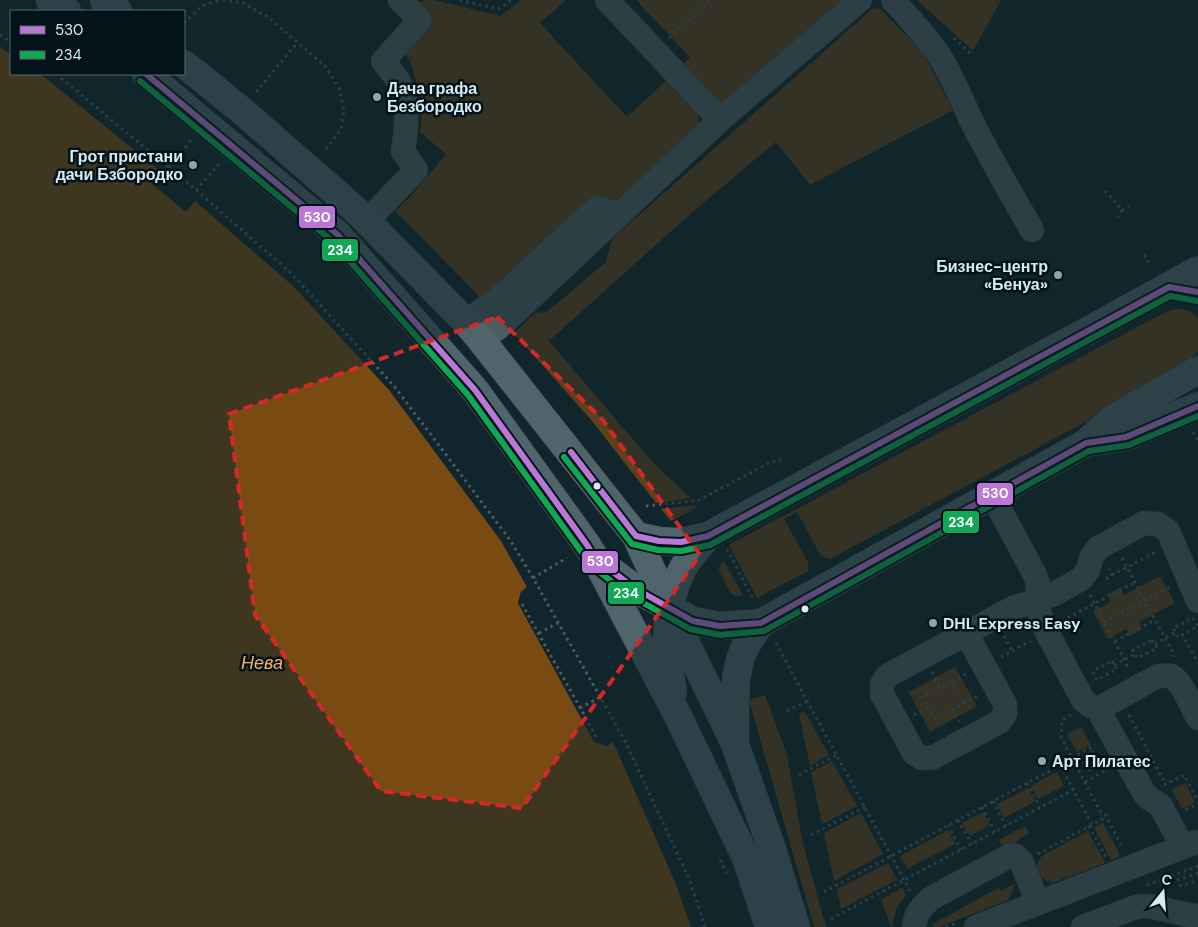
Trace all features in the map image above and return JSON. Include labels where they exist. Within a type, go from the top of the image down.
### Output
[{"type":"main road","points":[[50,0],[65,10]]},
{"type":"main road","points":[[185,65],[241,110],[367,221],[474,331],[636,536],[735,744],[771,846],[796,927]]},
{"type":"main road","points":[[147,75],[337,234],[475,390],[587,544],[595,558],[678,716],[746,858],[769,927]]},
{"type":"main road","points":[[678,716],[668,669],[666,639],[672,592],[682,568],[717,541],[1198,270]]},
{"type":"main road","points":[[1169,287],[1198,292]]},
{"type":"main road","points":[[735,744],[738,664],[742,652],[754,631],[763,622],[1086,443],[1112,419],[1198,370]]},
{"type":"main road","points":[[1086,443],[1126,437],[1196,414]]},
{"type":"main road","points":[[636,536],[658,541],[717,541]]},
{"type":"main road","points":[[595,558],[634,588],[693,621],[720,626],[763,622]]},
{"type":"lane","points":[[367,221],[416,170],[403,151],[406,135],[407,107],[402,85],[383,61],[420,20],[400,0]]},
{"type":"lane","points":[[607,0],[720,120]]},
{"type":"lane","points":[[474,331],[499,326],[519,309],[720,120],[860,0]]},
{"type":"lane","points":[[893,0],[939,55],[983,143],[1032,230]]},
{"type":"lane","points":[[976,927],[1038,903],[1139,876],[1190,844],[1160,805],[1150,800],[1155,788],[1093,707],[1083,700],[1046,631],[1039,614],[1037,601],[1038,584],[1035,575],[992,495]]},
{"type":"lane","points":[[966,633],[1005,704],[1005,714],[999,722],[932,758],[922,758],[914,753],[882,694],[882,684],[887,676],[966,633],[1015,607],[1054,594],[1081,579],[1088,570],[1092,556],[1098,548],[1112,540],[1144,523],[1158,524],[1168,531],[1198,601]]},
{"type":"lane","points":[[1093,707],[1119,697],[1158,676],[1164,675],[1170,676],[1179,683],[1198,718]]},
{"type":"lane","points":[[917,918],[930,900],[1009,856],[1016,856],[1022,863],[1038,903]]},
{"type":"lane","points":[[1083,927],[1136,907],[1148,906],[1198,916]]},
{"type":"path","points":[[185,22],[202,6],[221,0],[243,2],[268,17],[325,66],[339,88],[344,111],[341,129],[324,152]]},
{"type":"path","points":[[460,0],[498,9],[512,0]]},
{"type":"path","points":[[655,51],[711,0]]},
{"type":"path","points":[[256,92],[298,42]]},
{"type":"path","points":[[57,75],[196,190],[292,274],[394,386],[510,540],[533,578],[626,743],[690,881],[706,927]]},
{"type":"path","points":[[169,168],[191,140]]},
{"type":"path","points":[[196,190],[219,164]]},
{"type":"path","points":[[1105,191],[1122,210]]},
{"type":"path","points":[[1118,217],[1122,210],[1129,206]]},
{"type":"path","points":[[1144,255],[1149,264]]},
{"type":"path","points":[[1196,414],[1198,441]]},
{"type":"path","points":[[646,506],[699,500],[771,462],[785,459]]},
{"type":"path","points":[[1112,540],[1174,655]]},
{"type":"path","points":[[717,541],[808,701],[905,880],[917,918]]},
{"type":"path","points":[[1112,575],[1173,543]]},
{"type":"path","points":[[533,578],[567,558]]},
{"type":"path","points":[[984,666],[1135,582]]},
{"type":"path","points":[[1104,622],[1167,589]]},
{"type":"path","points":[[522,604],[597,738]]},
{"type":"path","points":[[1097,609],[1134,676]]},
{"type":"path","points":[[1193,618],[1198,626],[1182,634],[1178,636],[1173,628],[1193,618]]},
{"type":"path","points":[[1115,641],[1155,620]]},
{"type":"path","points":[[539,634],[558,623]]},
{"type":"path","points":[[1155,644],[1176,632]]},
{"type":"path","points":[[1182,634],[1198,663]]},
{"type":"path","points":[[1152,640],[1155,644],[1157,648],[1137,658],[1133,650],[1152,640]]},
{"type":"path","points":[[1114,665],[1135,654]]},
{"type":"path","points":[[1112,661],[1114,665],[1116,669],[1097,680],[1093,671],[1112,661]]},
{"type":"path","points":[[952,681],[964,703],[934,719],[922,697],[952,681]]},
{"type":"path","points":[[580,708],[600,697]]},
{"type":"path","points":[[1119,697],[1155,788],[1184,775],[1198,802],[1181,813]]},
{"type":"path","points":[[786,711],[808,701]]},
{"type":"path","points":[[1093,707],[1062,720],[1061,737],[1100,811],[1106,817],[1139,876],[1198,866]]},
{"type":"path","points":[[824,892],[1096,745]]},
{"type":"path","points":[[799,776],[837,755]]},
{"type":"path","points":[[1060,765],[1109,864]]},
{"type":"path","points":[[1085,782],[1111,768]]},
{"type":"path","points":[[1027,783],[1040,807]]},
{"type":"path","points":[[832,920],[1074,790]]},
{"type":"path","points":[[993,801],[1006,826]]},
{"type":"path","points":[[811,835],[865,807]]},
{"type":"path","points":[[982,807],[996,832]]},
{"type":"path","points":[[1022,863],[1106,817]]},
{"type":"path","points":[[958,820],[972,844]]},
{"type":"path","points":[[948,826],[961,850]]},
{"type":"path","points":[[1198,873],[1178,880],[1180,886],[1198,880]]},
{"type":"highlighted area","points":[[497,317],[602,419],[700,555],[522,808],[381,791],[255,615],[229,414]]},
{"type":"shaded area","points":[[424,0],[434,0],[500,16],[522,0],[566,0],[540,23],[627,117],[668,79],[698,113],[699,125],[694,133],[617,200],[593,202],[483,300],[395,211],[410,197],[446,154],[420,132],[422,107],[412,66],[403,48],[418,6]]},
{"type":"shaded area","points":[[636,0],[846,0],[724,103],[717,104],[680,67],[690,57]]},
{"type":"shaded area","points":[[917,0],[1001,0],[973,51]]},
{"type":"shaded area","points":[[872,9],[880,9],[922,51],[953,110],[810,185],[776,142],[688,216],[549,341],[654,464],[691,498],[656,503],[592,421],[514,333],[535,313],[547,312],[606,262],[612,239]]},
{"type":"shaded area","points":[[1175,309],[1188,311],[1198,318],[1198,351],[1138,394],[830,559],[821,556],[797,512],[784,519],[808,562],[808,571],[757,598],[729,545],[1109,342]]},
{"type":"shaded area","points":[[695,505],[696,508],[671,521],[661,509]]},
{"type":"shaded area","points":[[724,561],[743,595],[735,596],[731,594],[719,571],[720,565]]},
{"type":"shaded area","points":[[1160,576],[1175,603],[1139,622],[1142,629],[1130,636],[1126,629],[1108,639],[1093,611],[1111,602],[1108,594],[1120,588],[1124,595]]},
{"type":"shaded area","points":[[955,667],[977,706],[930,732],[909,692]]},
{"type":"shaded area","points":[[765,695],[787,755],[803,844],[826,927],[814,927],[749,700]]},
{"type":"shaded area","points":[[805,712],[829,755],[810,766],[799,714]]},
{"type":"shaded area","points":[[1081,727],[1091,745],[1077,752],[1067,734]]},
{"type":"shaded area","points":[[1093,749],[1102,765],[1088,772],[1079,757]]},
{"type":"shaded area","points":[[832,761],[857,806],[822,824],[811,772]]},
{"type":"shaded area","points":[[1057,772],[1064,786],[1038,799],[1031,786]]},
{"type":"shaded area","points":[[1185,783],[1195,802],[1182,809],[1172,790]]},
{"type":"shaded area","points":[[1028,788],[1035,801],[1004,818],[997,804]]},
{"type":"shaded area","points":[[983,812],[990,825],[970,836],[962,823]]},
{"type":"shaded area","points":[[861,813],[883,854],[834,881],[824,833]]},
{"type":"shaded area","points":[[1103,823],[1119,852],[1118,857],[1111,860],[1094,828]]},
{"type":"shaded area","points":[[1025,826],[1029,833],[1009,846],[1002,845],[999,840]]},
{"type":"shaded area","points":[[948,830],[955,844],[907,869],[900,856]]},
{"type":"shaded area","points":[[1088,831],[1105,863],[1052,883],[1040,876],[1037,865],[1042,856]]},
{"type":"shaded area","points":[[888,863],[897,880],[841,909],[837,889]]},
{"type":"shaded area","points":[[1014,884],[1008,900],[939,927],[935,927],[933,924],[998,888],[1001,891]]},
{"type":"shaded area","points":[[902,888],[906,895],[897,907],[891,927],[881,899]]},
{"type":"water","name":"Нева","points":[[0,47],[10,54],[10,75],[40,75],[48,80],[159,170],[150,182],[186,212],[195,201],[294,287],[389,390],[501,541],[527,587],[521,592],[518,603],[594,742],[607,746],[613,742],[675,882],[691,927],[0,927]]},
{"type":"pier","points":[[527,587],[528,590],[523,593],[520,602],[596,740],[607,743],[612,740],[613,742],[607,746],[595,742],[518,603],[521,592]]},
{"type":"transit line","name":"530","points":[[147,75],[337,234],[475,390],[595,558],[634,588],[693,621],[720,626],[761,623],[1086,443],[1126,437],[1198,406]]},
{"type":"transit line","name":"234","points":[[140,81],[331,240],[468,395],[589,564],[629,595],[690,629],[720,635],[764,631],[1089,451],[1129,445],[1198,416]]},
{"type":"transit line","name":"530","points":[[571,452],[636,536],[659,541],[681,542],[708,536],[1169,287],[1198,292]]},
{"type":"transit line","name":"234","points":[[564,457],[632,544],[658,550],[681,551],[710,545],[1170,296],[1197,301]]},
{"type":"place","name":"Дача графа Безбородко","points":[[377,97]]},
{"type":"place","name":"Грот пристани дачи Бзбородко","points":[[193,165]]},
{"type":"place","name":"Бизнес-центр «Бенуа»","points":[[1058,275]]},
{"type":"place","name":"DHL Express Easy","points":[[933,623]]},
{"type":"place","name":"Арт Пилатес","points":[[1042,761]]}]
